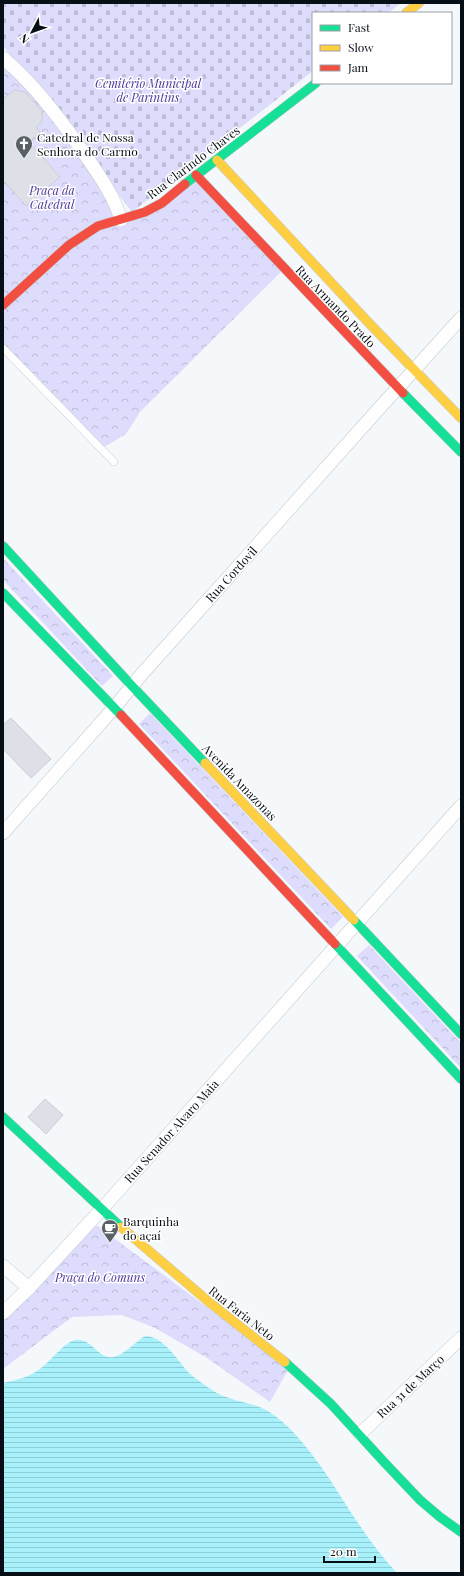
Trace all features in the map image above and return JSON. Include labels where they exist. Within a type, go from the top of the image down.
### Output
[{"type":"street","points":[[407,12],[419,3]]},
{"type":"street","points":[[3,58],[37,91],[75,140],[113,198],[121,220]]},
{"type":"street","name":"Rua Clarindo Chaves","points":[[3,306],[70,245],[98,226],[121,220],[154,208],[315,84]]},
{"type":"street","name":"Rua Armando Prado","points":[[217,160],[461,418]]},
{"type":"street","name":"Rua Armando Prado","points":[[196,175],[398,388],[461,452]]},
{"type":"street","name":"Rua Cordovil","points":[[3,833],[375,412],[461,318]]},
{"type":"street","name":"Avenida Amazonas","points":[[3,546],[132,686],[461,1034]]},
{"type":"street","points":[[3,593],[114,708],[461,1079]]},
{"type":"street","name":"Rua Senador Alvaro Maia","points":[[3,1313],[29,1288],[101,1210],[461,806]]},
{"type":"street","name":"Rua Faria Neto","points":[[3,1117],[101,1210],[194,1290],[312,1386],[360,1434],[406,1487],[436,1514],[461,1532]]},
{"type":"street","points":[[3,1266],[29,1288]]},
{"type":"street","name":"Rua 31 de Março","points":[[360,1434],[461,1338]]},
{"type":"lane","points":[[3,348],[114,462]]},
{"type":"green space","name":"Cemitério Municipal de Parintins","points":[[3,3],[401,3],[389,12],[312,12],[312,72],[132,212],[3,46]]},
{"type":"green space","name":"Praça da Catedral","points":[[3,58],[37,92],[121,220],[194,179],[283,270],[140,412],[126,434],[101,449],[3,347]]},
{"type":"green space","points":[[3,558],[113,676],[102,686],[3,580]]},
{"type":"green space","points":[[150,713],[343,917],[331,929],[139,724]]},
{"type":"green space","points":[[369,945],[461,1043],[461,1068],[357,956]]},
{"type":"green space","name":"Praça do Comuns","points":[[95,1224],[289,1368],[270,1402],[207,1358],[155,1328],[122,1315],[72,1317],[3,1369],[3,1314]]},
{"type":"shaded area","points":[[145,1336],[152,1337],[164,1344],[188,1372],[211,1390],[225,1397],[261,1408],[271,1413],[284,1423],[318,1462],[365,1534],[397,1573],[3,1573],[3,1383],[23,1378],[36,1372],[62,1348],[72,1341],[82,1340],[104,1355],[114,1357]]},
{"type":"building","name":"Catedral de Nossa Senhora do Carmo","points":[[14,90],[25,92],[42,111],[42,122],[36,127],[40,132],[29,142],[60,177],[26,206],[3,180],[3,99]]},
{"type":"building","points":[[11,718],[51,759],[31,778],[3,749],[3,725]]},
{"type":"building","points":[[45,1099],[63,1115],[46,1134],[28,1117]]},
{"type":"traffic: fast","points":[[185,184],[315,84]]},
{"type":"traffic: fast","points":[[403,393],[461,452]]},
{"type":"traffic: fast","points":[[3,546],[205,763]]},
{"type":"traffic: fast","points":[[3,593],[121,715]]},
{"type":"traffic: fast","points":[[354,920],[461,1034]]},
{"type":"traffic: fast","points":[[335,944],[461,1079]]},
{"type":"traffic: fast","points":[[3,1117],[121,1227]]},
{"type":"traffic: fast","points":[[285,1362],[331,1404],[420,1500],[461,1532]]},
{"type":"traffic: slow","points":[[407,12],[419,3]]},
{"type":"traffic: slow","points":[[217,160],[367,321],[461,418]]},
{"type":"traffic: slow","points":[[205,763],[354,920]]},
{"type":"traffic: slow","points":[[121,1227],[209,1302],[285,1362]]},
{"type":"traffic: jam","points":[[196,175],[403,393]]},
{"type":"traffic: jam","points":[[3,305],[69,245],[98,226],[145,212],[162,203],[185,184]]},
{"type":"traffic: jam","points":[[121,715],[335,944]]},
{"type":"place","name":"Catedral de Nossa Senhora do Carmo","points":[[24,159]]},
{"type":"place","name":"Barquinha do açaí","points":[[110,1243]]}]
